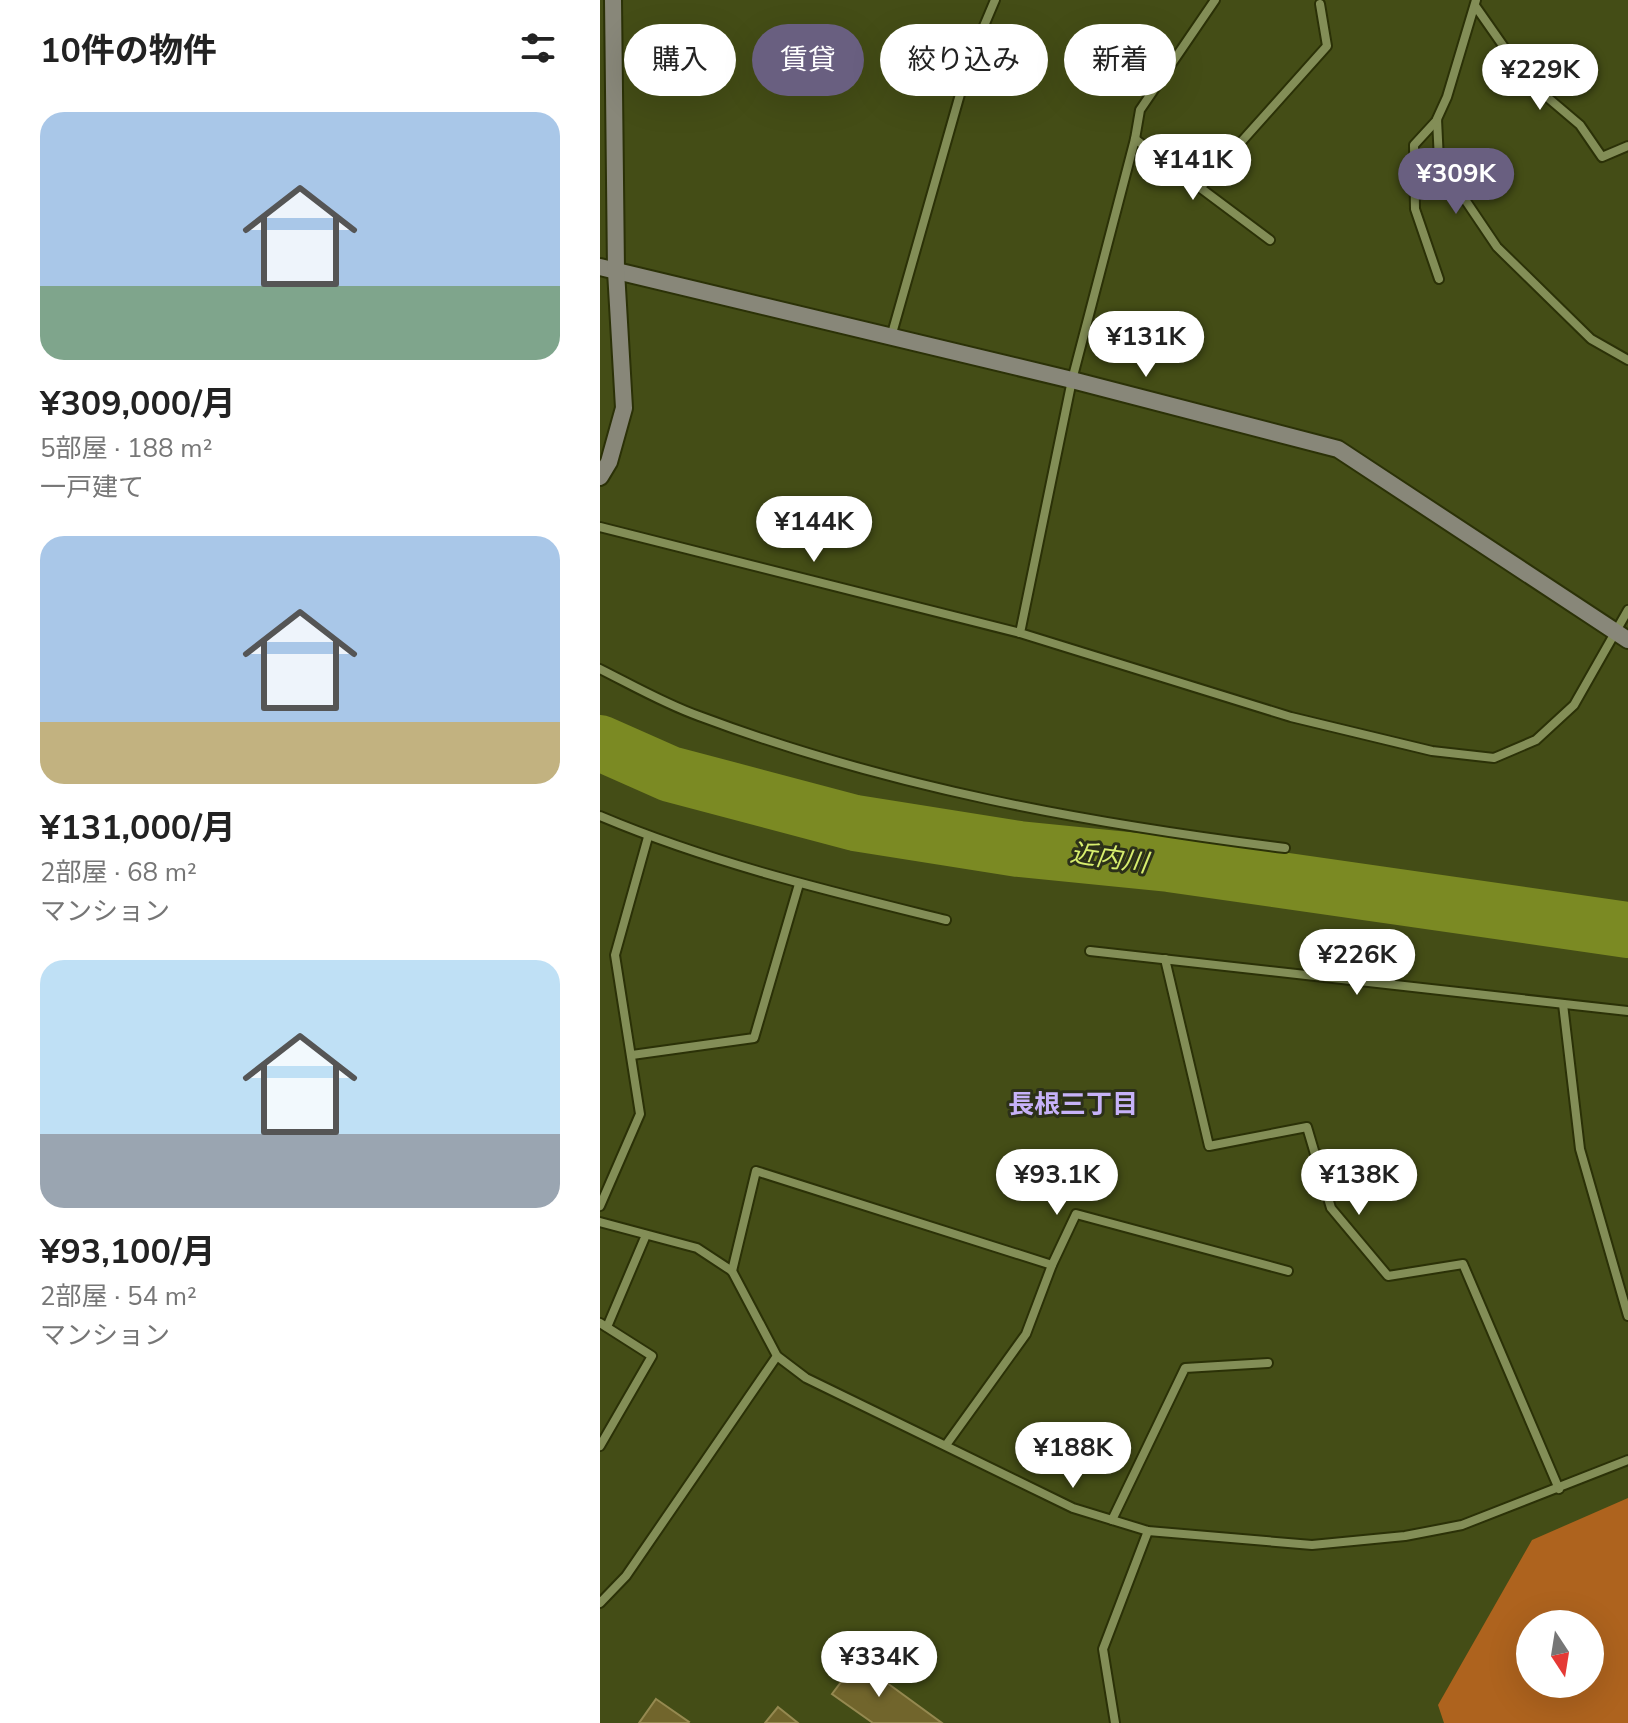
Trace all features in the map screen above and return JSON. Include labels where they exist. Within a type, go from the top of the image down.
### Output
[{"type":"street","points":[[600,477],[609,462],[624,408],[608,269],[613,0]]},
{"type":"street","points":[[891,337],[970,59],[995,0]]},
{"type":"street","points":[[1020,633],[1072,380],[1140,110],[1215,0]]},
{"type":"street","points":[[1476,3],[1437,119],[1439,161],[1497,247],[1591,339],[1628,360]]},
{"type":"street","points":[[1476,3],[1527,80],[1580,125],[1602,157],[1628,146]]},
{"type":"street","points":[[1200,188],[1327,46],[1320,4]]},
{"type":"street","points":[[1437,119],[1414,145],[1415,209],[1439,279]]},
{"type":"street","points":[[1135,139],[1270,240]]},
{"type":"street","points":[[608,269],[1072,380],[1338,449],[1622,636]]},
{"type":"street","points":[[600,527],[1020,633],[1291,717],[1432,751],[1494,758],[1536,740],[1574,705],[1622,636],[1628,610]]},
{"type":"street","points":[[600,669],[696,715],[842,765],[965,796],[1164,833],[1285,848]]},
{"type":"street","points":[[600,816],[648,837],[799,884],[946,920]]},
{"type":"street","points":[[600,1206],[640,1114],[615,955],[648,837]]},
{"type":"street","points":[[632,1055],[754,1038],[799,884]]},
{"type":"street","points":[[1090,951],[1628,1011]]},
{"type":"street","points":[[1165,959],[1209,1146],[1307,1127],[1331,1208],[1388,1276],[1463,1264],[1559,1489]]},
{"type":"street","points":[[1563,1004],[1580,1149],[1628,1316]]},
{"type":"street","points":[[732,1271],[756,1171],[1052,1265]]},
{"type":"street","points":[[946,1445],[1026,1334],[1052,1265],[1076,1214],[1288,1271]]},
{"type":"street","points":[[600,1222],[697,1248],[732,1271],[777,1356],[806,1378],[1073,1508],[1148,1531],[1312,1545],[1405,1536],[1462,1525],[1628,1460]]},
{"type":"street","points":[[600,1446],[652,1356],[604,1325],[646,1235]]},
{"type":"street","points":[[600,1603],[626,1576],[777,1356]]},
{"type":"street","points":[[1112,1520],[1185,1368],[1268,1363]]},
{"type":"street","points":[[1115,1723],[1103,1649],[1148,1531]]},
{"type":"shaded area","points":[[1628,1498],[1628,1723],[1444,1723],[1438,1705],[1532,1540]]},
{"type":"building","points":[[857,1661],[942,1723],[873,1723],[832,1694]]},
{"type":"building","points":[[656,1699],[689,1722],[639,1723]]},
{"type":"building","points":[[778,1707],[798,1723],[765,1723]]},
{"type":"waterway","name":"近内川","points":[[600,743],[670,774],[855,823],[1019,849],[1169,864],[1628,930]]},
{"type":"district","name":"長根三丁目","points":[[1073,1104]]}]
